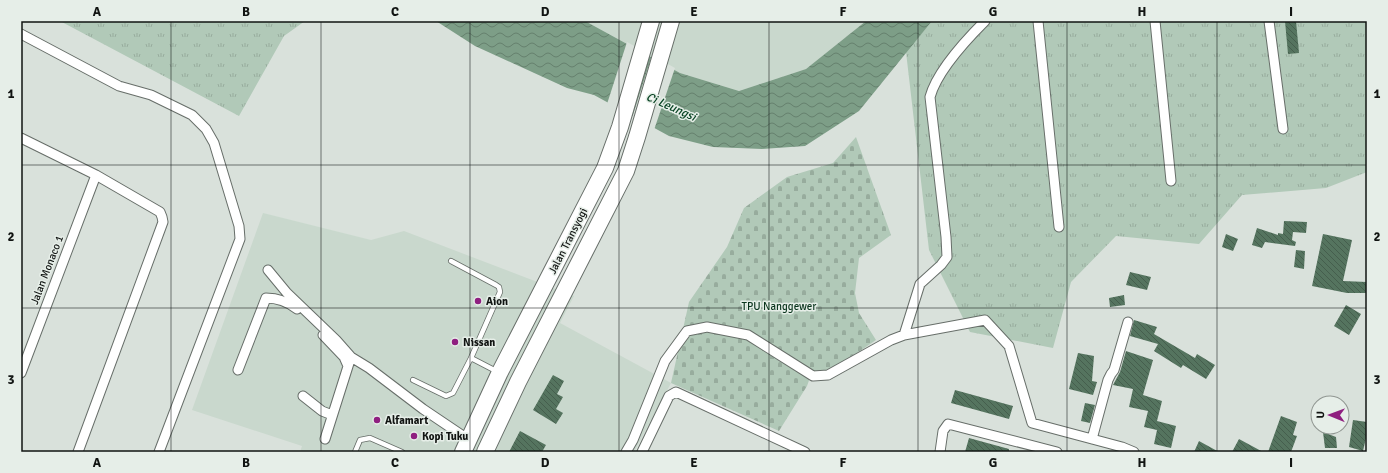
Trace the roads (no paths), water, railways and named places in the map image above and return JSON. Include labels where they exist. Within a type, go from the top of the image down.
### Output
[{"type":"highway","name":"Jalan Transyogi","points":[[466,446],[500,372],[599,182],[620,127],[651,21]]},
{"type":"highway","name":"Jalan Transyogi","points":[[485,452],[518,382],[626,171],[671,21]]},
{"type":"street","points":[[904,335],[920,284],[941,265],[947,257],[930,97],[933,85],[969,37],[985,21]]},
{"type":"street","points":[[1038,21],[1059,226]]},
{"type":"street","points":[[1155,21],[1171,181]]},
{"type":"street","points":[[1269,21],[1283,129]]},
{"type":"street","points":[[21,34],[120,86],[151,95],[192,115],[206,129],[214,143],[239,226],[240,239],[159,452]]},
{"type":"street","points":[[21,138],[96,176],[160,212],[163,222],[78,452]]},
{"type":"street","name":"Jalan Monaco 1","points":[[21,373],[96,176]]},
{"type":"street","points":[[268,270],[287,293],[336,340],[350,361]]},
{"type":"street","points":[[238,370],[266,298],[276,298],[289,303],[307,318],[344,357],[368,368],[423,410],[466,446]]},
{"type":"street","points":[[626,452],[633,440],[665,361],[687,331],[707,326],[748,336],[813,376],[828,375],[891,340],[904,335],[985,320],[1009,346],[1032,423],[1122,447],[1134,452]]},
{"type":"street","points":[[1092,439],[1108,380],[1114,370],[1128,322]]},
{"type":"street","points":[[325,439],[350,361]]},
{"type":"street","points":[[642,452],[669,396],[676,392],[806,452]]},
{"type":"street","points":[[303,396],[322,411],[332,415]]},
{"type":"street","points":[[940,452],[943,431],[948,424],[1057,452]]},
{"type":"lane","points":[[413,380],[446,396],[453,393],[471,358],[500,290],[496,285],[451,261]]},
{"type":"lane","points":[[471,358],[500,372]]},
{"type":"lane","points":[[355,452],[360,440],[370,438],[402,452]]},
{"type":"water","name":"Ci Leungsi","points":[[436,21],[585,21],[680,73],[739,91],[806,69],[866,21],[932,21],[859,111],[805,146],[762,149],[713,147],[669,136],[594,95],[567,88],[475,46]]},
{"type":"place","name":"Aion","points":[[478,301]]},
{"type":"place","name":"Nissan","points":[[455,342]]},
{"type":"place","name":"Alfamart","points":[[377,420]]},
{"type":"place","name":"Kopi Tuku","points":[[414,436]]},
{"type":"park label","name":"TPU Nanggewer","points":[[779,306]]}]
